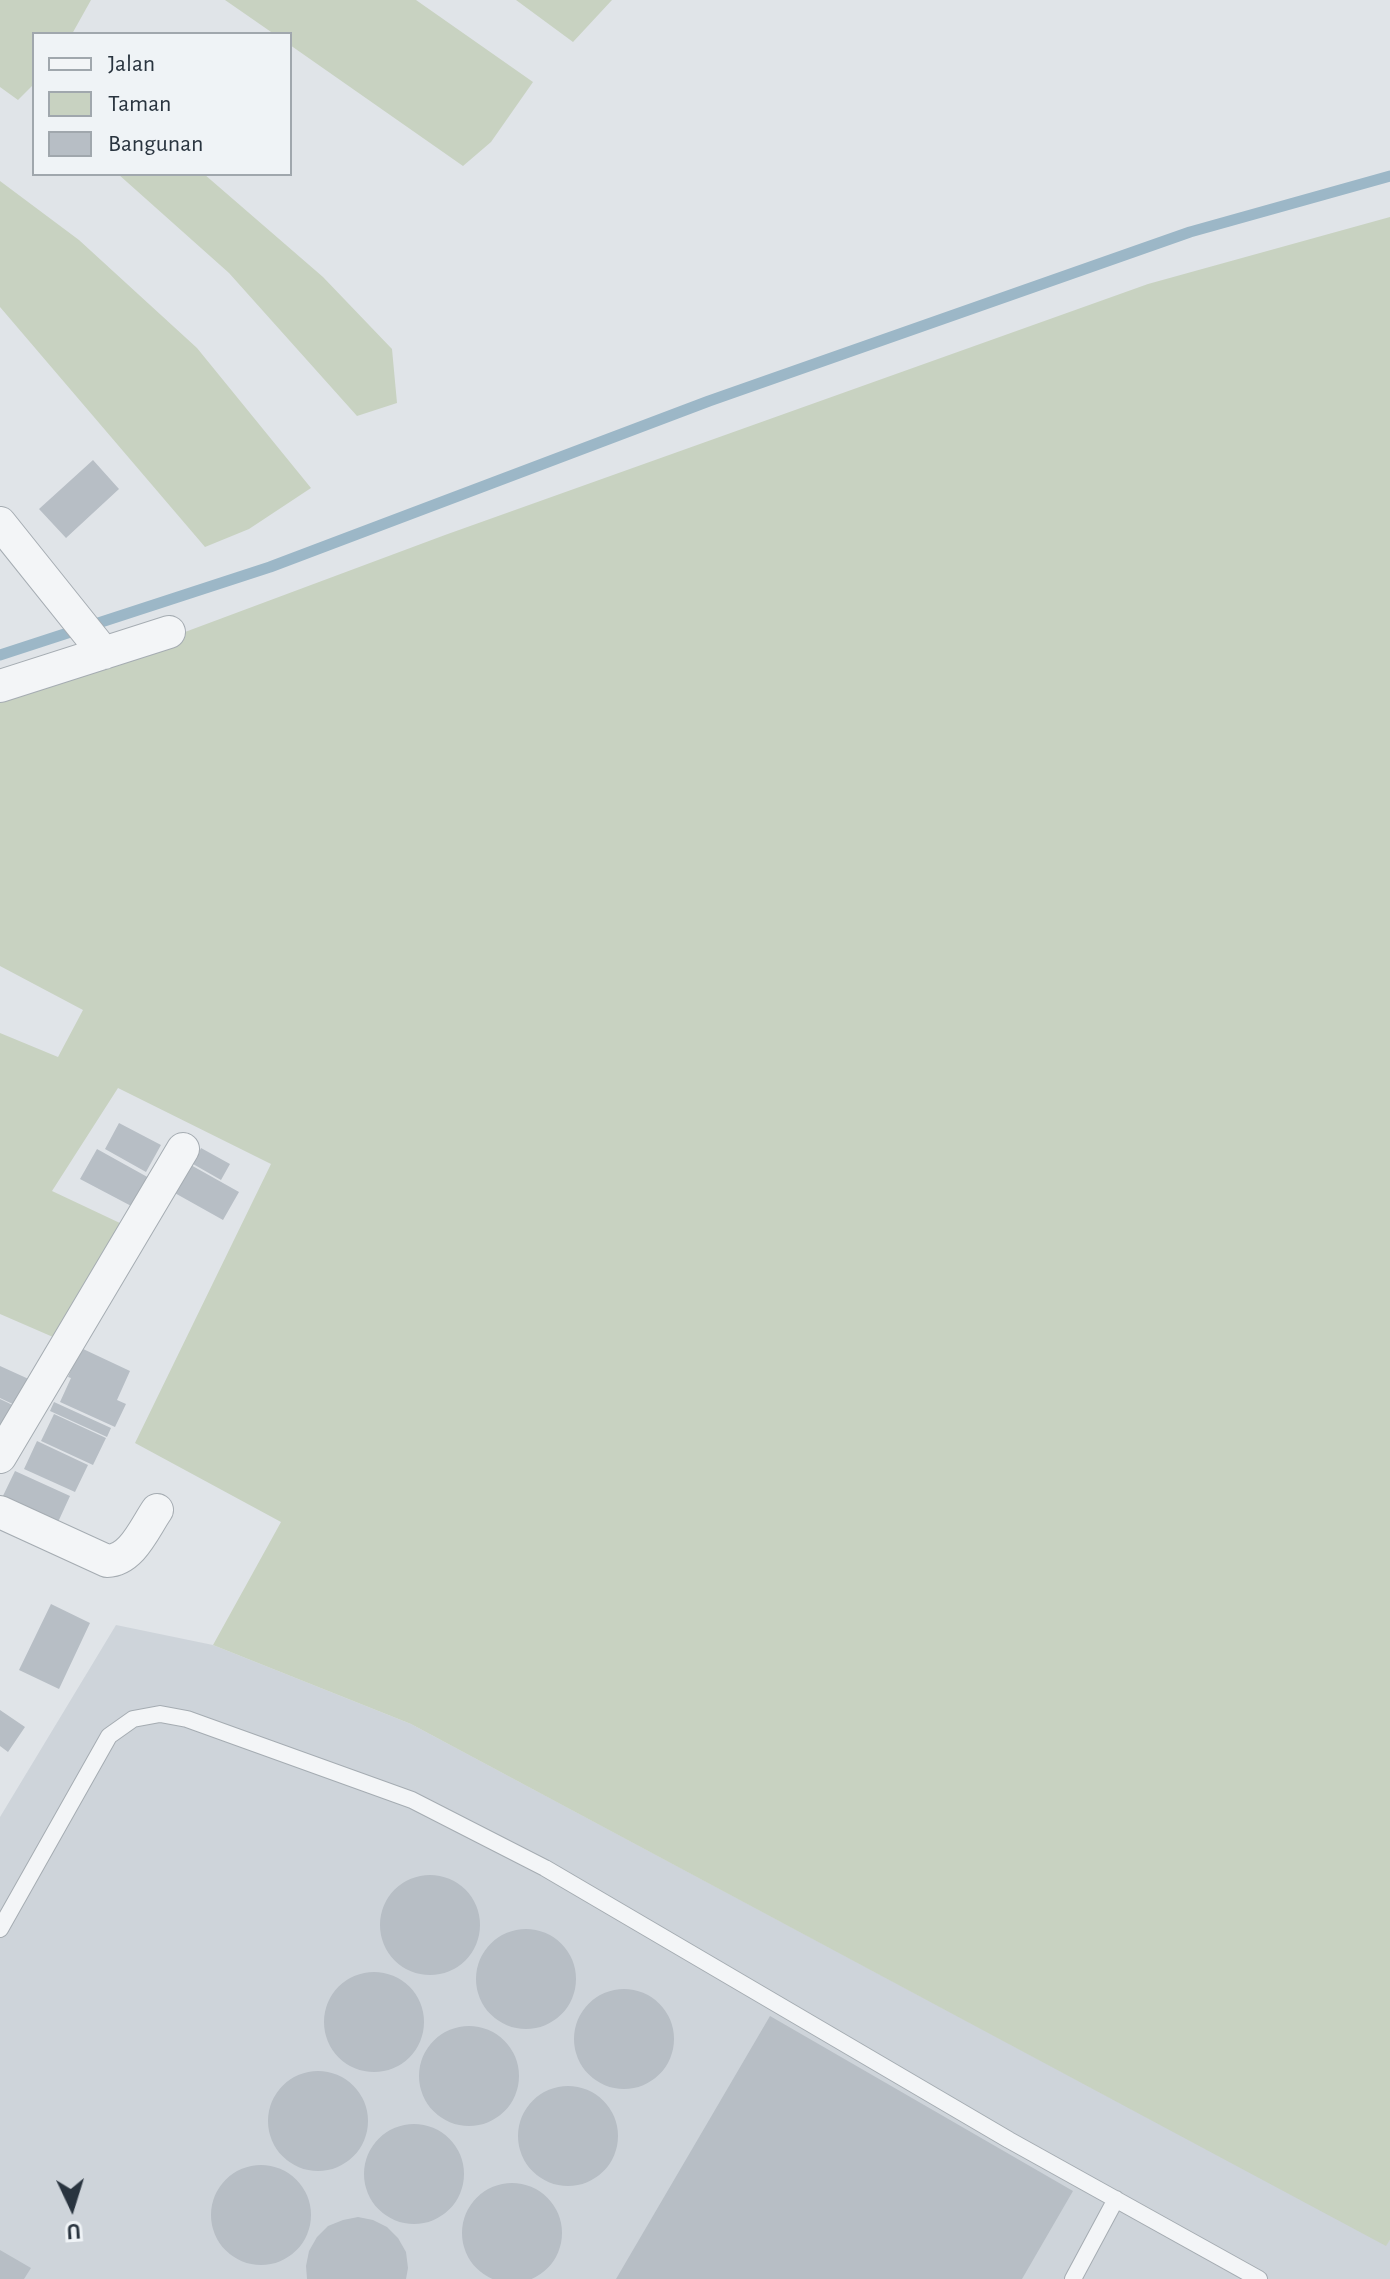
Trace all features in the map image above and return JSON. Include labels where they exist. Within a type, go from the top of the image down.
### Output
[{"type":"street","points":[[0,523],[104,653]]},
{"type":"street","points":[[0,686],[169,632]]},
{"type":"street","points":[[0,1457],[183,1149]]},
{"type":"street","points":[[0,1512],[112,1562],[127,1555],[157,1510]]},
{"type":"lane","points":[[0,1929],[109,1736],[133,1719],[160,1714],[187,1719],[412,1800],[545,1868],[1009,2140],[1259,2279]]},
{"type":"lane","points":[[1073,2279],[1116,2199]]},
{"type":"shaded area","points":[[116,1625],[213,1645],[411,1724],[1386,2245],[1390,2240],[1390,2279],[0,2279],[0,1817]]},
{"type":"green space","points":[[0,0],[91,0],[73,32],[32,32],[32,86],[18,100],[0,87]]},
{"type":"green space","points":[[225,0],[416,0],[533,82],[491,142],[463,166],[292,46],[292,32],[271,32]]},
{"type":"green space","points":[[516,0],[612,0],[573,42]]},
{"type":"green space","points":[[120,176],[206,176],[323,277],[392,349],[397,403],[357,416],[229,273]]},
{"type":"green space","points":[[0,181],[79,240],[197,348],[311,488],[249,529],[205,547],[0,307]]},
{"type":"green space","points":[[1390,217],[1390,2240],[1386,2246],[411,1724],[213,1645],[281,1522],[135,1443],[271,1164],[118,1088],[52,1191],[122,1224],[53,1337],[0,1314],[0,1033],[58,1057],[83,1010],[0,966],[0,701],[445,535],[1148,284]]},
{"type":"building","points":[[93,460],[119,489],[66,538],[39,509]]},
{"type":"building","points":[[119,1123],[161,1145],[146,1172],[105,1149]]},
{"type":"building","points":[[201,1148],[230,1164],[221,1180],[193,1164]]},
{"type":"building","points":[[97,1149],[151,1179],[135,1208],[80,1179]]},
{"type":"building","points":[[189,1164],[239,1192],[223,1220],[173,1192]]},
{"type":"building","points":[[81,1348],[130,1371],[117,1400],[126,1404],[115,1427],[60,1402]]},
{"type":"building","points":[[0,1366],[33,1381],[21,1408],[0,1398]]},
{"type":"building","points":[[0,1399],[21,1409],[0,1433]]},
{"type":"building","points":[[54,1402],[111,1428],[107,1437],[50,1411]]},
{"type":"building","points":[[54,1414],[106,1438],[93,1465],[41,1441]]},
{"type":"building","points":[[37,1441],[88,1465],[75,1492],[24,1469]]},
{"type":"building","points":[[15,1471],[70,1496],[53,1533],[0,1502]]},
{"type":"building","points":[[51,1604],[90,1623],[59,1689],[19,1670]]},
{"type":"building","points":[[0,1710],[25,1727],[8,1752],[0,1746]]},
{"type":"building","points":[[430,1875],[449,1879],[466,1889],[476,1906],[480,1925],[476,1944],[466,1961],[449,1971],[430,1975],[411,1971],[394,1961],[384,1944],[380,1925],[384,1906],[394,1889],[411,1879]]},
{"type":"building","points":[[526,1929],[545,1932],[562,1943],[573,1960],[576,1979],[573,1998],[562,2015],[545,2026],[526,2029],[507,2026],[490,2015],[479,1998],[476,1979],[479,1960],[490,1943],[507,1932]]},
{"type":"building","points":[[374,1972],[393,1975],[410,1986],[421,2003],[424,2022],[421,2041],[410,2058],[393,2069],[374,2072],[355,2069],[338,2058],[327,2041],[324,2022],[327,2003],[338,1986],[355,1975]]},
{"type":"building","points":[[624,1989],[643,1992],[660,2003],[671,2020],[674,2039],[671,2058],[660,2075],[643,2086],[624,2089],[605,2086],[588,2075],[577,2058],[574,2039],[577,2020],[588,2003],[605,1992]]},
{"type":"building","points":[[770,2016],[1073,2191],[1022,2279],[616,2279]]},
{"type":"building","points":[[469,2026],[488,2029],[505,2040],[516,2057],[519,2076],[516,2095],[505,2112],[488,2123],[469,2126],[450,2123],[433,2112],[422,2095],[419,2076],[422,2057],[433,2040],[450,2029]]},
{"type":"building","points":[[318,2071],[337,2074],[354,2085],[365,2102],[368,2121],[365,2140],[354,2157],[337,2168],[318,2171],[299,2168],[282,2157],[271,2140],[268,2121],[271,2102],[282,2085],[299,2074]]},
{"type":"building","points":[[568,2086],[587,2089],[604,2100],[615,2117],[618,2136],[615,2155],[604,2172],[587,2183],[568,2186],[549,2183],[532,2172],[521,2155],[518,2136],[521,2117],[532,2100],[549,2089]]},
{"type":"building","points":[[414,2124],[433,2127],[450,2138],[461,2155],[464,2174],[461,2193],[450,2210],[433,2221],[414,2224],[395,2221],[378,2210],[367,2193],[364,2174],[367,2155],[378,2138],[395,2127]]},
{"type":"building","points":[[261,2165],[280,2168],[297,2179],[308,2196],[311,2215],[308,2234],[297,2251],[280,2262],[261,2265],[242,2262],[225,2251],[214,2234],[211,2215],[214,2196],[225,2179],[242,2168]]},
{"type":"building","points":[[502,2184],[522,2184],[540,2192],[553,2205],[561,2223],[561,2243],[553,2261],[540,2274],[528,2280],[496,2280],[484,2274],[471,2261],[463,2243],[463,2223],[471,2205],[484,2192]]},
{"type":"building","points":[[358,2217],[387,2227],[398,2238],[406,2252],[406,2279],[307,2279],[309,2251],[317,2237],[328,2226]]},
{"type":"building","points":[[0,2250],[31,2268],[24,2279],[0,2279]]},
{"type":"waterway","points":[[0,655],[270,567],[709,401],[1190,232],[1390,176]]}]
